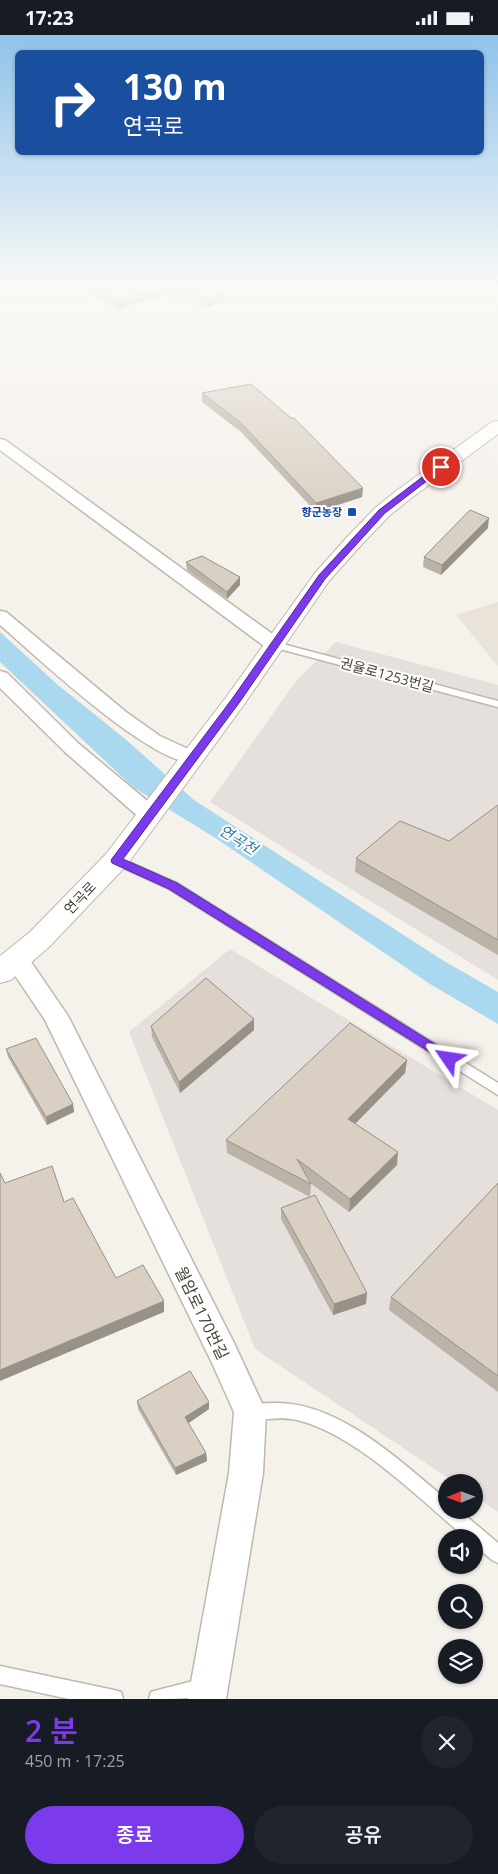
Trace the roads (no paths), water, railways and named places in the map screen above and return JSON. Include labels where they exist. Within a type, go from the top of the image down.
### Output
[{"type":"street","points":[[0,616],[119,716],[153,740],[192,758],[322,577],[382,512],[498,426]]},
{"type":"street","points":[[0,443],[275,645]]},
{"type":"street","points":[[0,677],[63,742],[106,781],[149,814]]},
{"type":"street","name":"연곡로","points":[[8,965],[40,939],[116,860],[192,758]]},
{"type":"street","name":"월암로170번길","points":[[8,965],[55,1016],[223,1353],[250,1412],[246,1473],[208,1692]]},
{"type":"lane","name":"권율로1253번길","points":[[275,645],[498,704]]},
{"type":"lane","points":[[116,860],[173,886],[498,1090]]},
{"type":"lane","points":[[250,1412],[296,1411],[339,1429],[389,1462],[438,1503]]},
{"type":"lane","points":[[457,1519],[498,1554]]},
{"type":"lane","points":[[0,1675],[114,1699]]},
{"type":"lane","points":[[158,1699],[208,1692]]},
{"type":"water","name":"연곡천","points":[[0,632],[58,685],[124,738],[194,800],[444,961],[498,992],[498,1024],[430,984],[217,839],[133,787],[0,662]]},
{"type":"place","name":"향군농장","points":[[352,512]]}]
